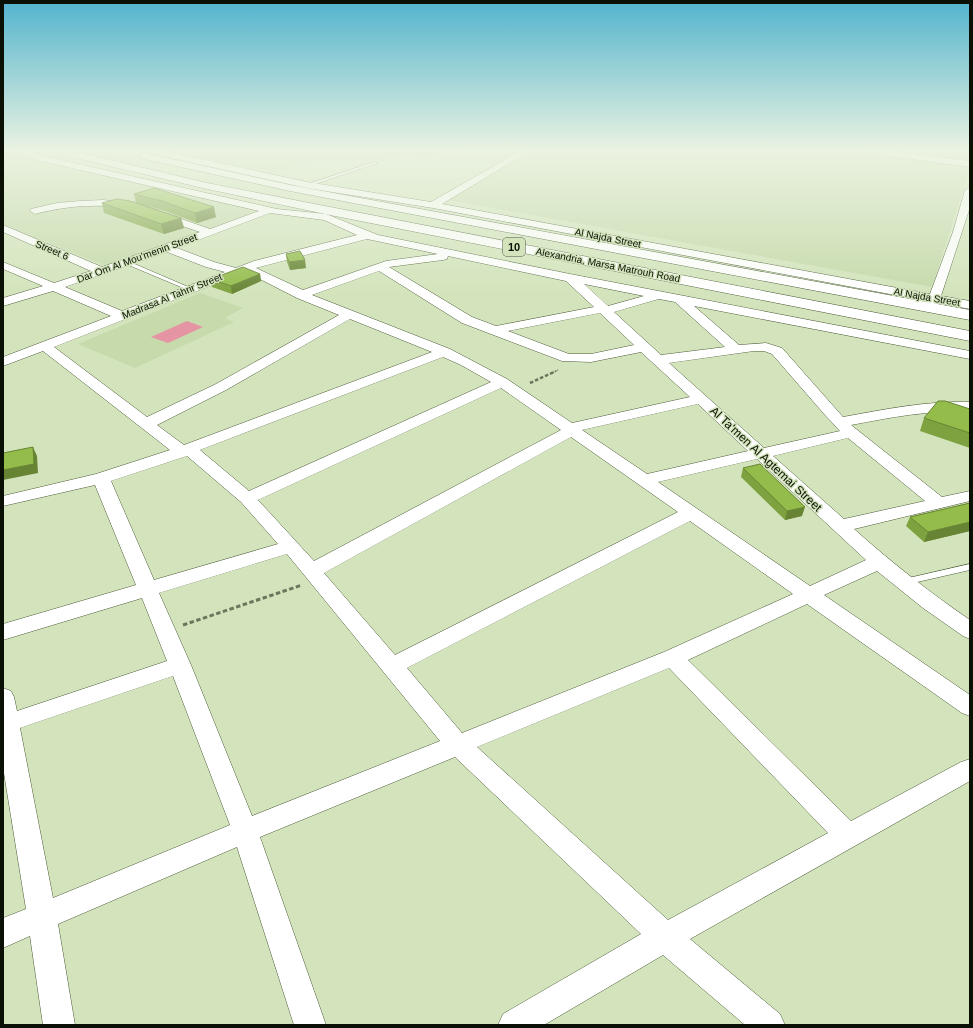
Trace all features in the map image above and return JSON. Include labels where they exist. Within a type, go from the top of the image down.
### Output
[{"type":"main road","name":"Alexandria, Marsa Matrouh Road","points":[[261,199],[333,216],[970,336]]},
{"type":"main road","name":"Alexandria, Marsa Matrouh Road","points":[[373,199],[932,303],[970,315]]},
{"type":"street","points":[[221,199],[270,210],[316,216],[333,216],[372,237],[385,247],[390,258],[385,265]]},
{"type":"street","name":"Al Najda Street","points":[[393,199],[433,205],[752,270]]},
{"type":"street","points":[[433,205],[443,199]]},
{"type":"street","points":[[932,303],[958,232],[967,199]]},
{"type":"street","points":[[35,211],[56,207],[93,204],[133,206]]},
{"type":"street","name":"Dar Om Al Mou'menin Street","points":[[3,302],[128,263],[270,210]]},
{"type":"street","points":[[147,211],[210,232]]},
{"type":"street","name":"Street 6","points":[[3,228],[102,271]]},
{"type":"street","points":[[958,232],[970,234]]},
{"type":"street","points":[[372,237],[570,278],[970,355]]},
{"type":"street","name":"Madrasa Al Tahrir Street","points":[[3,362],[240,269],[271,259],[372,237]]},
{"type":"street","points":[[168,248],[210,265],[240,269],[348,315],[445,352],[472,365],[508,386],[571,429],[970,707]]},
{"type":"street","points":[[301,295],[385,265],[459,255]]},
{"type":"street","points":[[3,265],[123,316]]},
{"type":"street","points":[[385,265],[456,314],[492,331],[567,358],[580,359],[602,356],[644,347]]},
{"type":"street","name":"Al Ta'men Al Agtemai Street","points":[[570,278],[880,562],[904,582],[970,631]]},
{"type":"street","points":[[492,331],[517,325],[604,310],[660,295]]},
{"type":"street","points":[[679,299],[736,349]]},
{"type":"street","name":"Al Najda Street","points":[[932,303],[970,305]]},
{"type":"street","points":[[146,424],[220,387],[348,315]]},
{"type":"street","points":[[44,346],[146,424],[185,450],[247,498],[316,575],[457,744],[665,937],[769,1025]]},
{"type":"street","points":[[658,360],[760,346],[777,351],[845,427],[938,503]]},
{"type":"street","points":[[3,501],[130,470],[445,352]]},
{"type":"street","points":[[247,498],[508,386]]},
{"type":"street","points":[[316,575],[571,429],[701,399]]},
{"type":"street","points":[[643,480],[760,453],[845,427],[917,408],[945,406],[970,407]]},
{"type":"street","points":[[101,478],[180,665],[245,831],[310,1025]]},
{"type":"street","points":[[840,526],[970,496]]},
{"type":"street","points":[[392,666],[691,513]]},
{"type":"street","points":[[3,632],[290,547]]},
{"type":"street","points":[[3,933],[245,831],[672,658],[880,562]]},
{"type":"street","points":[[672,658],[848,835]]},
{"type":"street","points":[[8,723],[180,665]]},
{"type":"street","points":[[3,697],[42,917],[59,1025]]},
{"type":"street","points":[[514,1025],[665,937],[970,769]]},
{"type":"lane","points":[[128,263],[190,289]]},
{"type":"lane","points":[[904,582],[970,567]]},
{"type":"path","points":[[508,386],[580,359]]},
{"type":"path","points":[[165,631],[316,575]]},
{"type":"shaded area","points":[[3,199],[209,199],[260,211],[108,267],[3,225]]},
{"type":"shaded area","points":[[451,199],[960,199],[932,287],[449,200]]},
{"type":"shaded area","points":[[200,293],[243,308],[225,318],[234,322],[135,368],[78,344]]},
{"type":"shaded area","points":[[187,321],[203,327],[168,343],[151,337]]},
{"type":"building","points":[[117,199],[130,201],[181,218],[161,224],[102,203]]},
{"type":"building","points":[[154,199],[189,199],[214,207],[195,213]]},
{"type":"building","points":[[300,251],[305,260],[289,262],[286,254]]},
{"type":"building","points":[[243,267],[260,274],[231,286],[211,279]]},
{"type":"building","points":[[938,401],[945,401],[970,409],[970,433],[924,418]]},
{"type":"building","points":[[33,447],[34,464],[3,470],[3,453]]},
{"type":"building","points":[[760,464],[805,507],[787,511],[743,468]]},
{"type":"building","points":[[970,503],[970,522],[928,532],[910,517]]}]
